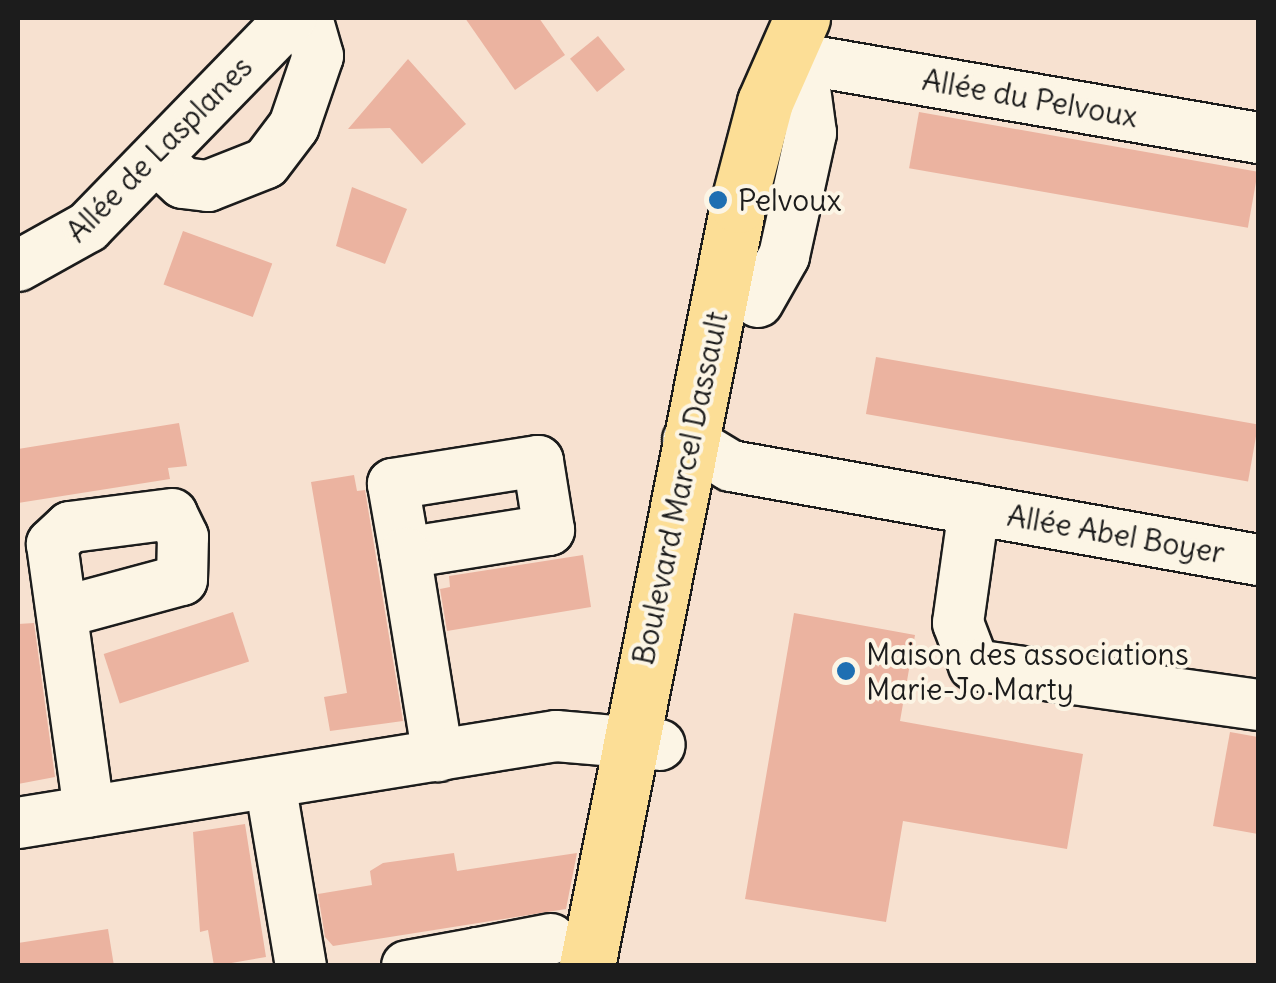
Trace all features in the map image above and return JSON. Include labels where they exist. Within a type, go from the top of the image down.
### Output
[{"type":"main road","name":"Boulevard Marcel Dassault","points":[[704,450],[758,302],[803,32]]},
{"type":"main road","name":"Boulevard Marcel Dassault","points":[[608,966],[644,741],[704,450],[764,102],[803,32]]},
{"type":"main road","name":"Boulevard Marcel Dassault","points":[[569,952],[644,741]]},
{"type":"street","name":"Allée de Lasplanes","points":[[18,266],[72,240],[157,159],[291,18]]},
{"type":"street","points":[[157,159],[184,183],[208,186],[266,163],[294,126],[318,56],[307,18]]},
{"type":"street","name":"Allée du Pelvoux","points":[[803,32],[1258,138]]},
{"type":"street","name":"Allée Abel Boyer","points":[[704,450],[974,508],[1258,560]]},
{"type":"street","name":"Allée Abel Boyer","points":[[974,508],[958,623],[974,665],[1258,705]]},
{"type":"street","points":[[404,553],[438,756]]},
{"type":"street","points":[[63,612],[89,811]]},
{"type":"street","points":[[18,823],[556,736],[644,741]]},
{"type":"street","points":[[270,783],[301,966]]},
{"type":"street","points":[[408,966],[569,952]]},
{"type":"building","points":[[465,18],[539,18],[565,55],[515,90]]},
{"type":"building","points":[[598,36],[625,69],[597,92],[570,59]]},
{"type":"building","points":[[408,59],[466,124],[422,164],[390,128],[348,129]]},
{"type":"building","points":[[919,112],[1258,172],[1248,228],[909,168]]},
{"type":"building","points":[[352,187],[407,209],[385,264],[336,246]]},
{"type":"building","points":[[183,231],[272,263],[253,317],[164,285]]},
{"type":"building","points":[[876,357],[1258,424],[1248,481],[866,414]]},
{"type":"building","points":[[179,423],[187,466],[168,468],[170,479],[18,503],[18,449]]},
{"type":"building","points":[[354,475],[357,491],[365,490],[403,721],[330,731],[324,697],[347,693],[311,482]]},
{"type":"building","points":[[583,555],[591,607],[447,631],[440,589],[450,587],[449,576]]},
{"type":"building","points":[[233,612],[249,661],[120,703],[104,654]]},
{"type":"building","points":[[794,613],[915,635],[900,721],[1083,754],[1067,849],[903,821],[886,922],[745,899]]},
{"type":"building","points":[[34,623],[55,777],[18,784],[18,624]]},
{"type":"building","points":[[1230,732],[1258,737],[1258,834],[1213,826]]},
{"type":"building","points":[[245,824],[266,957],[214,966],[208,930],[200,932],[193,832]]},
{"type":"building","points":[[454,853],[457,871],[577,853],[566,909],[333,946],[325,937],[318,894],[372,885],[370,871],[383,863]]},
{"type":"building","points":[[108,929],[114,966],[18,966],[18,943]]},
{"type":"place","name":"Pelvoux","points":[[718,200]]},
{"type":"place","name":"Maison des associations Marie-Jo Marty","points":[[846,671]]}]
